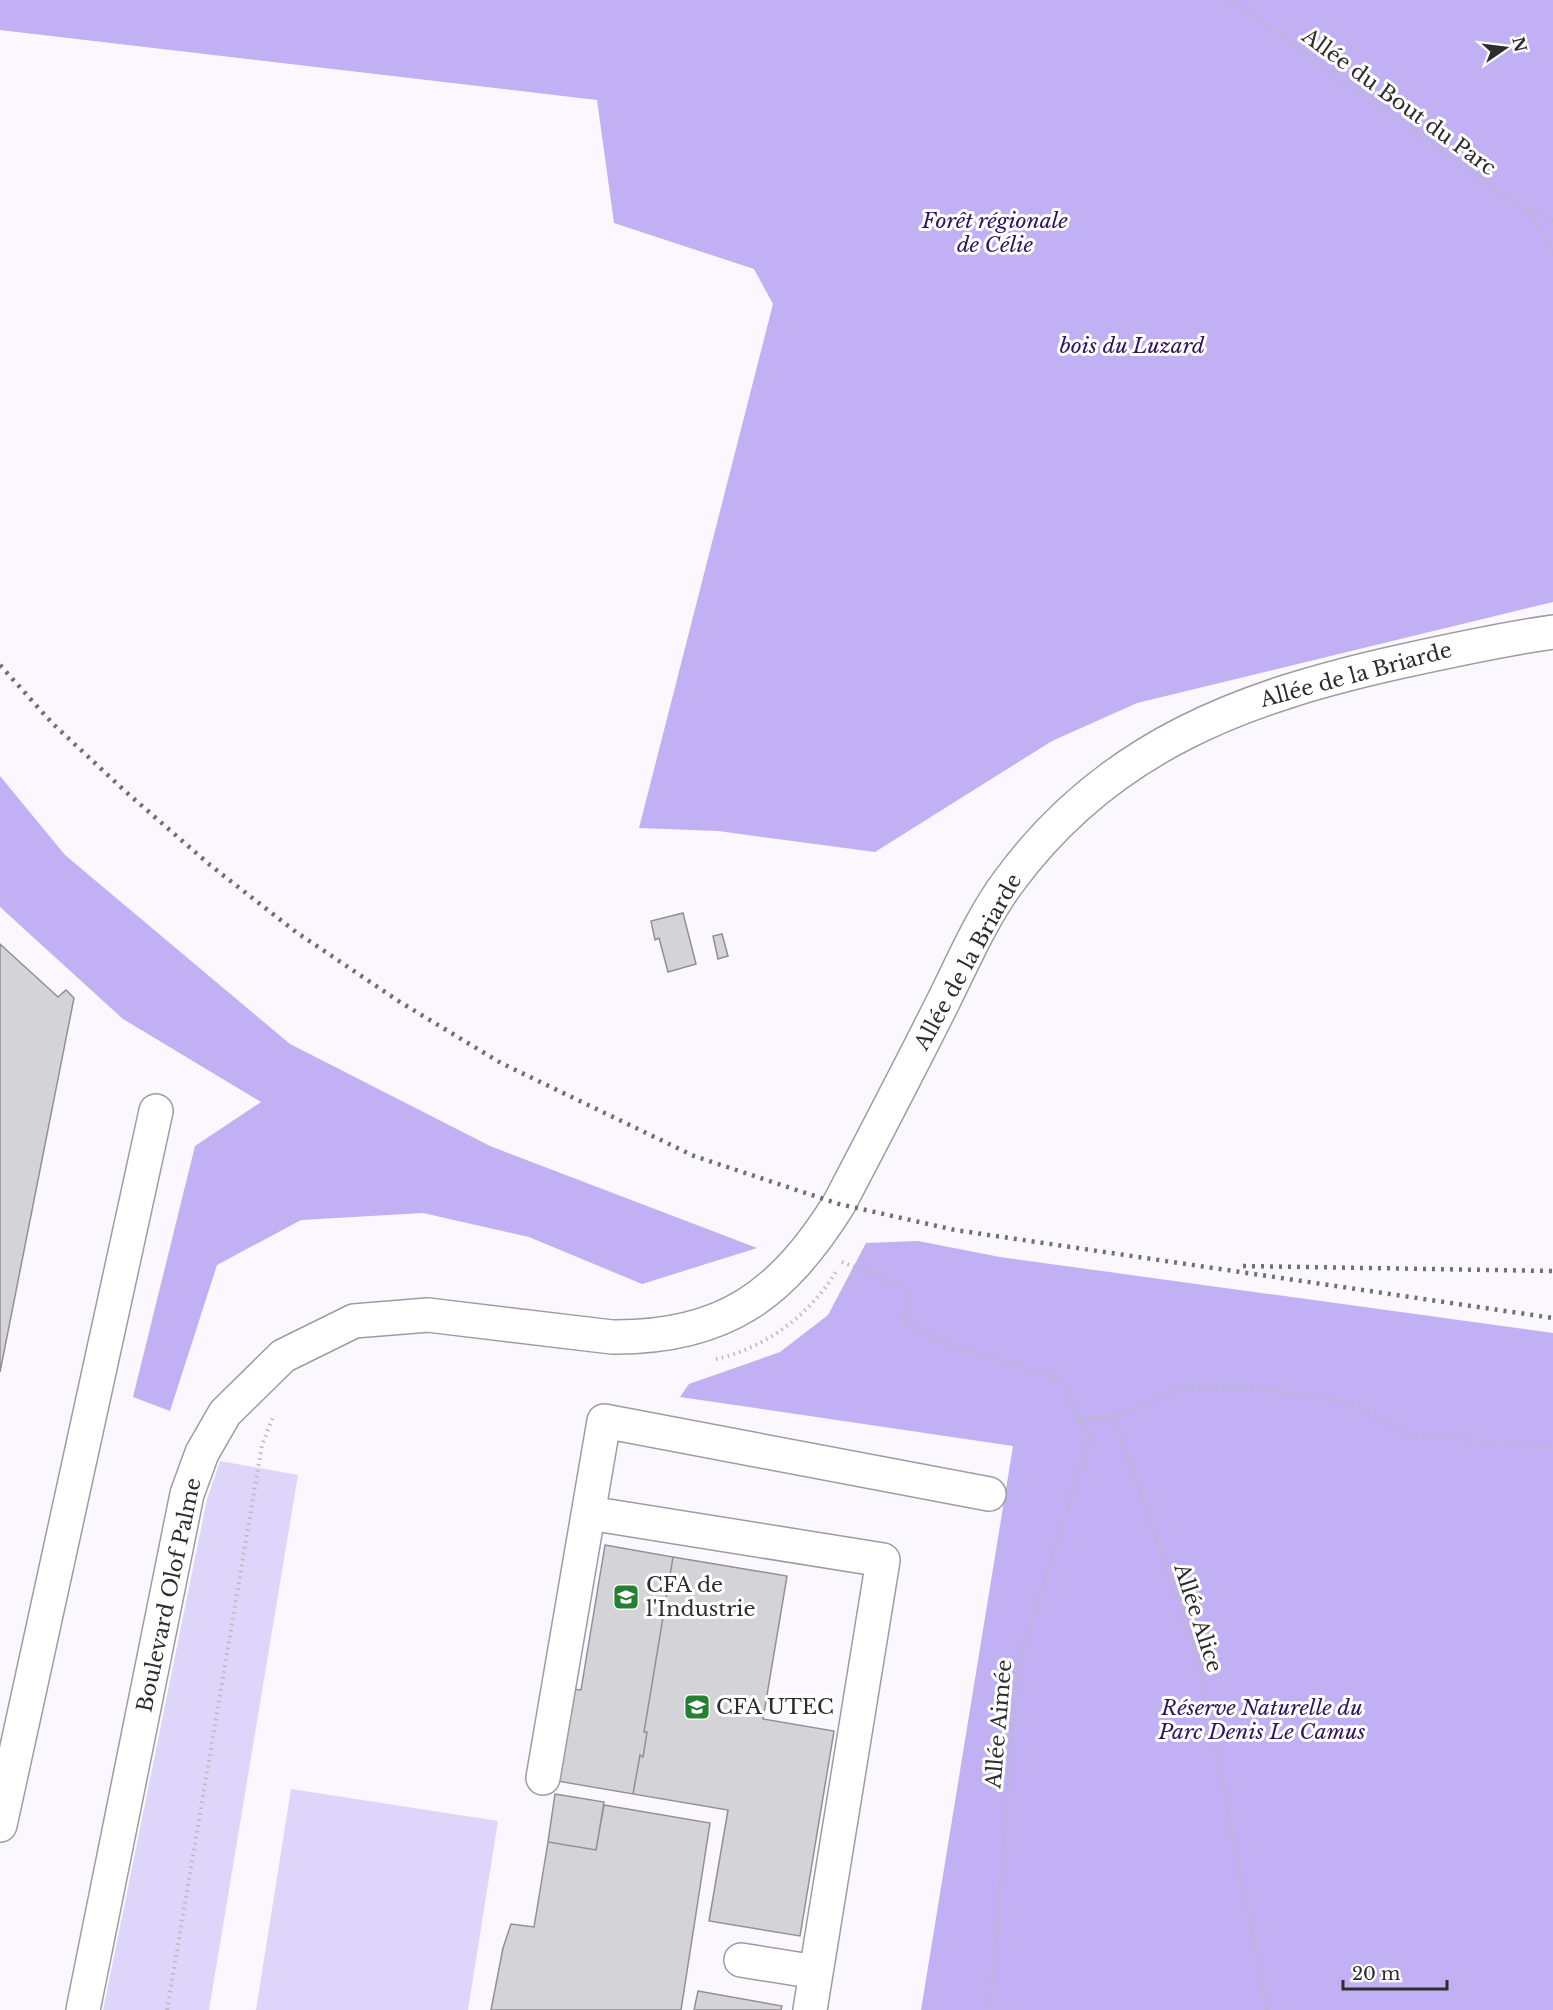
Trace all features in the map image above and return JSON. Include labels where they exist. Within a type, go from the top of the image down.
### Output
[{"type":"street","name":"Allée de la Briarde","points":[[839,1203],[969,951],[1008,882],[1039,845],[1104,786],[1178,734],[1285,690],[1473,645],[1553,632]]},
{"type":"street","points":[[0,1825],[156,1111]]},
{"type":"street","name":"Boulevard Olof Palme","points":[[83,2010],[187,1494],[202,1453],[225,1413],[283,1356],[354,1321],[428,1315],[584,1334],[641,1338],[690,1329],[745,1306],[787,1274],[816,1241],[839,1203]]},
{"type":"street","points":[[543,1778],[569,1555],[588,1513],[604,1421],[989,1494]]},
{"type":"street","points":[[588,1513],[883,1560],[810,2010]]},
{"type":"street","points":[[741,1960],[816,1972]]},
{"type":"path","name":"Allée du Bout du Parc","points":[[1231,0],[1527,210],[1553,221]]},
{"type":"path","points":[[1527,210],[1553,252]]},
{"type":"path","points":[[707,1361],[746,1350],[797,1318],[816,1299],[847,1252]]},
{"type":"path","points":[[842,1262],[907,1288],[904,1322],[945,1342],[1063,1380],[1078,1419],[1114,1418],[1182,1388],[1252,1389],[1344,1401],[1409,1434],[1553,1448]]},
{"type":"path","points":[[167,2010],[262,1445],[274,1415]]},
{"type":"path","name":"Allée Alice","points":[[1114,1418],[1200,1664],[1268,2010]]},
{"type":"path","name":"Allée Aimée","points":[[990,2010],[1019,1658],[1090,1437],[1078,1419]]},
{"type":"shaded area","points":[[220,1461],[298,1475],[209,2010],[103,2010],[207,1499]]},
{"type":"shaded area","points":[[291,1789],[498,1821],[468,2010],[256,2010]]},
{"type":"green space","name":"Forêt régionale de Célie","points":[[0,0],[1553,0],[1553,602],[1137,703],[1052,741],[875,852],[718,831],[639,828],[773,304],[754,269],[614,223],[597,100],[0,30]]},
{"type":"green space","points":[[0,776],[65,855],[290,1044],[490,1146],[757,1248],[642,1284],[529,1237],[423,1213],[301,1220],[217,1265],[170,1411],[133,1397],[195,1146],[261,1102],[123,1019],[0,907]]},
{"type":"green space","name":"Réserve Naturelle du Parc Denis Le Camus","points":[[918,1241],[1000,1257],[1553,1333],[1553,2010],[921,2010],[1013,1446],[680,1397],[689,1384],[780,1352],[828,1315],[866,1243]]},
{"type":"building","points":[[683,913],[696,964],[668,972],[659,938],[655,940],[651,921]]},
{"type":"building","points":[[722,934],[728,956],[718,959],[713,936]]},
{"type":"building","points":[[0,944],[58,997],[66,990],[74,998],[0,1372]]},
{"type":"building","points":[[605,1545],[673,1557],[644,1732],[647,1732],[643,1757],[640,1755],[633,1794],[557,1781],[572,1689],[581,1690]]},
{"type":"building","points":[[673,1557],[787,1576],[763,1719],[834,1731],[800,1936],[709,1921],[728,1810],[633,1794],[640,1755],[643,1757],[647,1732],[644,1732]]},
{"type":"building","points":[[555,1794],[604,1802],[596,1850],[548,1842]]},
{"type":"building","points":[[604,1805],[710,1823],[681,2010],[491,2010],[503,1948],[511,1924],[534,1927],[548,1842],[596,1850]]},
{"type":"building","points":[[698,1991],[782,2006],[781,2010],[694,2010]]},
{"type":"railway","points":[[0,665],[52,723],[126,792],[210,865],[296,932],[400,1002],[501,1063],[694,1156],[839,1204],[955,1230],[1553,1318]]},
{"type":"railway","points":[[1243,1266],[1553,1271]]},
{"type":"place","name":"CFA de l'Industrie","points":[[626,1597]]},
{"type":"place","name":"CFA UTEC","points":[[697,1707]]},
{"type":"park label","name":"bois du Luzard","points":[[1132,346]]}]
